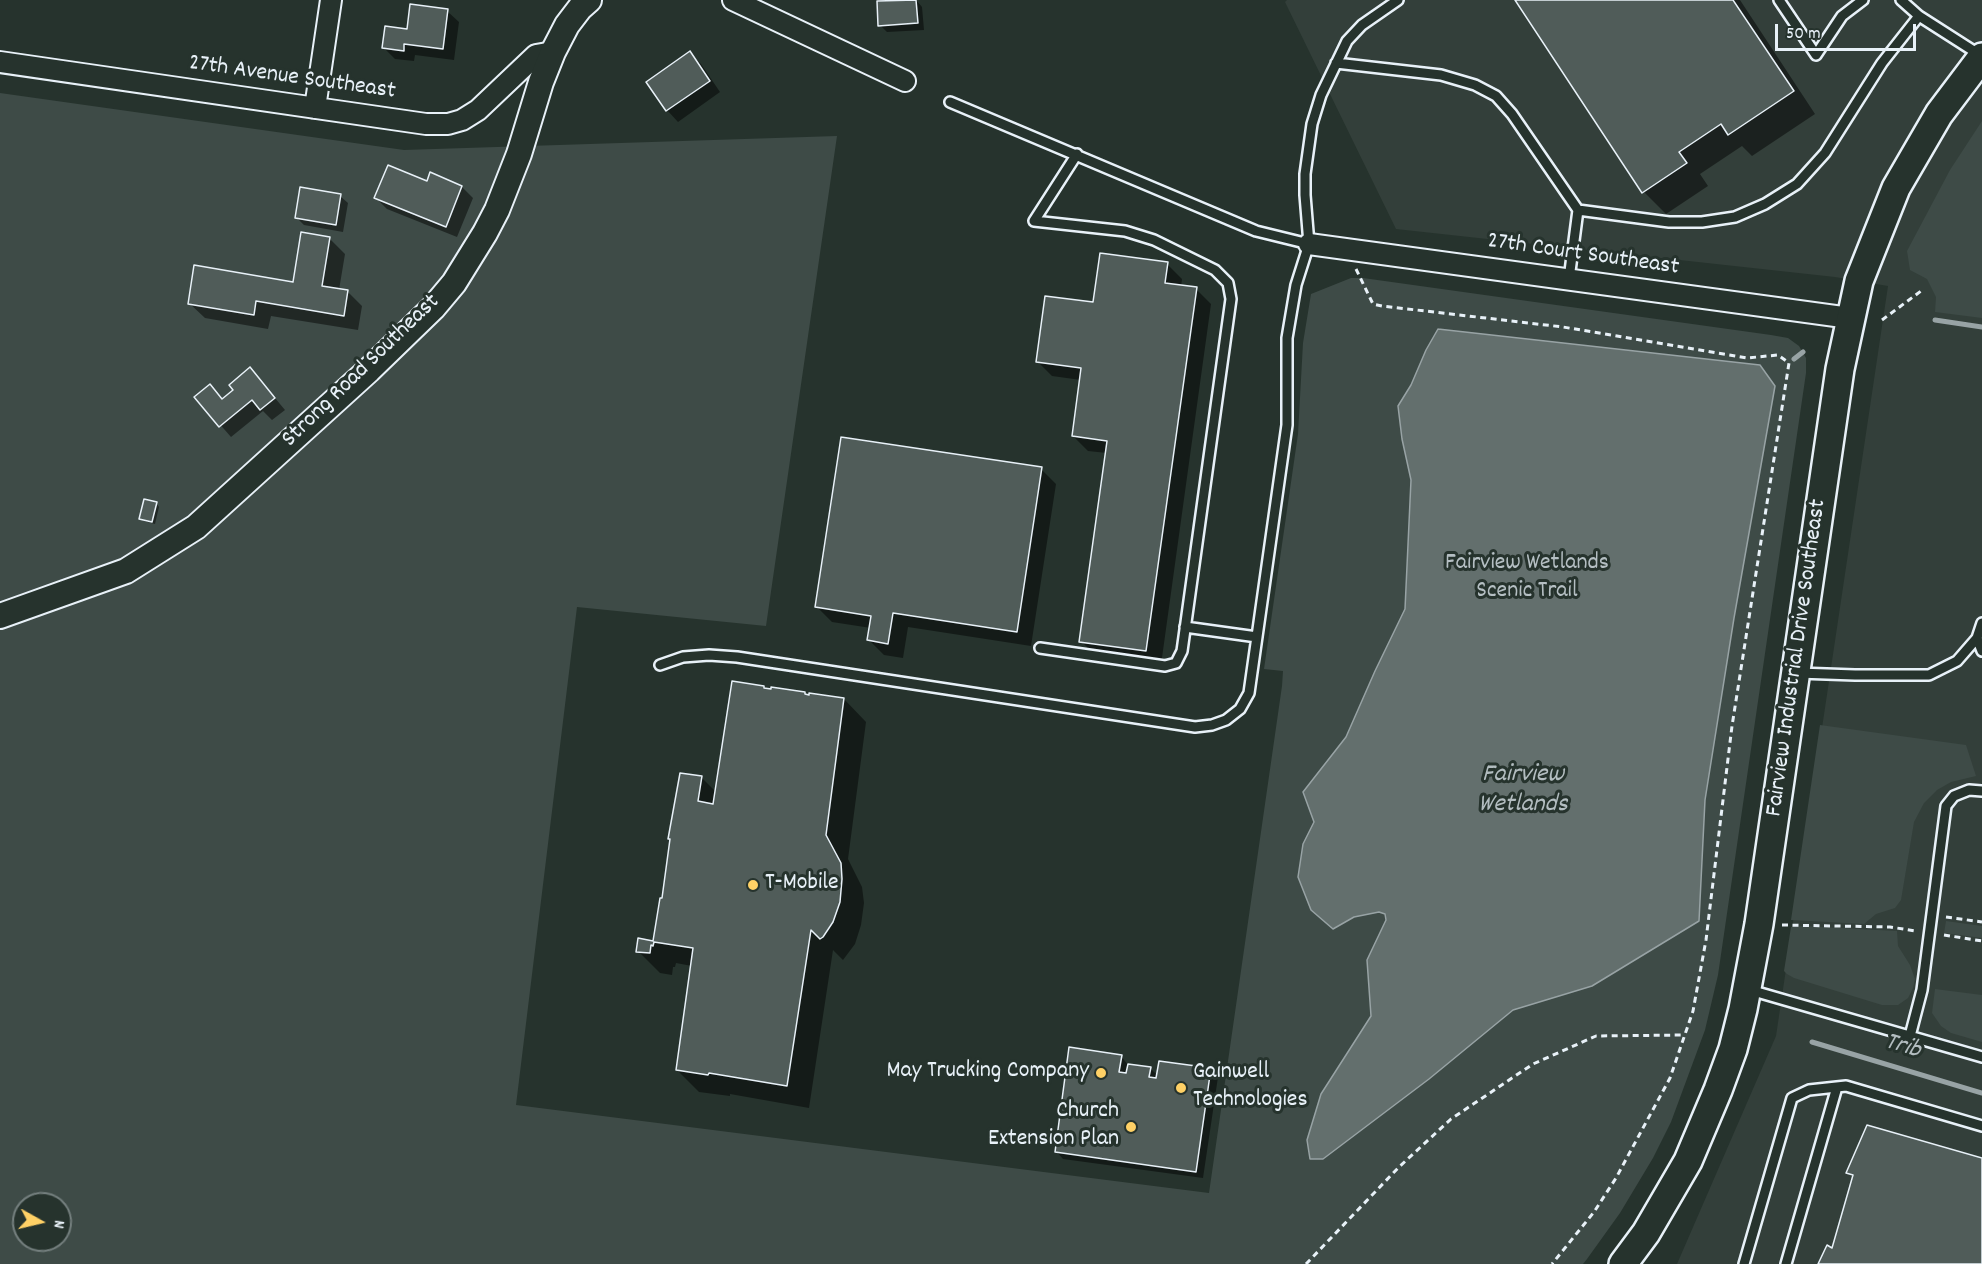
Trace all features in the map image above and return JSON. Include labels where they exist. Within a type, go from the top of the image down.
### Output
[{"type":"main road","name":"Fairview Industrial Drive Southeast","points":[[1623,1264],[1652,1224],[1693,1151],[1733,1049],[1748,989],[1840,369],[1850,318],[1863,272],[1896,188],[1939,114],[1982,57]]},
{"type":"street","points":[[315,108],[332,0]]},
{"type":"street","name":"Strong Road Southeast","points":[[0,616],[126,571],[175,542],[196,527],[258,471],[419,321],[454,283],[497,210],[519,154],[541,82],[553,52],[567,26],[588,0]]},
{"type":"street","points":[[733,0],[905,81]]},
{"type":"street","name":"27th Avenue Southeast","points":[[0,62],[426,124],[448,124],[462,120],[478,110],[536,55],[553,52]]},
{"type":"street","name":"27th Court Southeast","points":[[1309,244],[1850,318]]},
{"type":"lane","points":[[660,664],[683,657],[709,655],[737,657],[1195,727],[1226,720],[1240,709],[1249,693],[1287,425],[1287,338],[1296,285],[1309,244],[1305,174],[1312,124],[1321,95],[1347,41],[1362,25],[1398,0]]},
{"type":"lane","points":[[1779,0],[1816,55],[1842,16],[1863,0]]},
{"type":"lane","points":[[1901,0],[1919,16],[1982,57]]},
{"type":"lane","points":[[1578,210],[1670,222],[1702,222],[1735,217],[1766,204],[1797,184],[1825,153],[1882,63],[1919,16]]},
{"type":"lane","points":[[1336,63],[1441,75],[1475,85],[1496,96],[1512,114],[1578,210],[1569,279]]},
{"type":"lane","points":[[950,102],[1256,231],[1309,244]]},
{"type":"lane","points":[[1040,648],[1165,666],[1176,663],[1182,651],[1231,299],[1228,284],[1215,270],[1154,240],[1125,231],[1034,221],[1077,154]]},
{"type":"lane","points":[[1796,673],[1929,675],[1957,661],[1977,638],[1982,623]]},
{"type":"lane","points":[[1185,627],[1257,638]]},
{"type":"lane","points":[[1977,638],[1982,651]]},
{"type":"lane","points":[[1910,1036],[1922,990],[1946,806],[1954,796],[1969,790],[1982,791]]},
{"type":"lane","points":[[1748,989],[1982,1057]]},
{"type":"lane","points":[[1744,1264],[1792,1098],[1809,1090],[1846,1086],[1982,1126]]},
{"type":"lane","points":[[1786,1264],[1837,1087]]},
{"type":"path","points":[[1346,249],[1373,304],[1563,327],[1747,358],[1778,355],[1790,363],[1732,726],[1706,940],[1693,1011],[1670,1078],[1616,1178],[1594,1212],[1552,1264]]},
{"type":"path","points":[[1882,320],[1921,291]]},
{"type":"path","points":[[1946,917],[1982,922]]},
{"type":"path","points":[[1759,924],[1890,927],[1982,941]]},
{"type":"path","points":[[1306,1264],[1399,1167],[1450,1119],[1533,1064],[1596,1036],[1685,1035]]},
{"type":"shaded area","points":[[1287,0],[1982,0],[1982,1264],[1677,1264],[1776,1036],[1888,286],[1835,277],[1396,229],[1285,2]]},
{"type":"green space","name":"Fairview Wetlands Scenic Trail","points":[[0,93],[404,150],[837,136],[766,626],[577,607],[516,1105],[1209,1193],[1282,686],[1283,671],[1264,669],[1298,434],[1303,343],[1311,294],[1351,278],[1363,278],[1771,335],[1788,338],[1799,346],[1806,358],[1806,373],[1718,975],[1705,1030],[1671,1122],[1653,1158],[1620,1213],[1583,1264],[0,1264]]},
{"type":"green space","points":[[1982,121],[1982,318],[1935,312],[1936,297],[1927,279],[1910,270],[1907,251],[1950,170]]},
{"type":"green space","points":[[1820,725],[1966,745],[1976,776],[1951,782],[1937,790],[1924,803],[1914,822],[1901,900],[1895,908],[1876,914],[1864,924],[1791,920]]},
{"type":"green space","points":[[1946,921],[1982,926],[1982,938],[1944,933]]},
{"type":"green space","points":[[1791,927],[1897,931],[1898,946],[1910,965],[1915,979],[1908,998],[1898,1005],[1882,1005],[1787,974],[1784,971]]},
{"type":"green space","points":[[1935,989],[1982,995],[1982,1042],[1951,1033],[1941,1026],[1932,1013]]},
{"type":"water","name":"Fairview Wetlands","points":[[1438,329],[1760,365],[1775,386],[1705,800],[1699,921],[1592,986],[1513,1010],[1429,1079],[1323,1159],[1310,1159],[1307,1140],[1321,1094],[1371,1016],[1367,960],[1386,920],[1385,914],[1379,912],[1354,917],[1333,929],[1311,910],[1298,877],[1303,844],[1314,822],[1303,792],[1346,737],[1405,609],[1411,480],[1398,406],[1411,385]]},
{"type":"building","points":[[916,0],[918,23],[878,26],[877,1]]},
{"type":"building","points":[[1515,0],[1733,0],[1794,91],[1728,135],[1721,124],[1679,152],[1687,163],[1642,193]]},
{"type":"building","points":[[410,4],[448,9],[443,49],[404,44],[404,51],[382,48],[385,26],[407,29]]},
{"type":"building","points":[[690,51],[710,81],[666,111],[646,82]]},
{"type":"building","points":[[388,165],[427,181],[430,172],[462,186],[446,227],[374,198]]},
{"type":"building","points":[[300,187],[341,194],[336,225],[295,218]]},
{"type":"building","points":[[301,232],[330,237],[322,286],[348,290],[344,316],[256,301],[254,315],[188,304],[194,265],[293,282]]},
{"type":"building","points":[[1100,253],[1168,262],[1165,283],[1197,287],[1146,651],[1079,642],[1107,441],[1072,436],[1081,368],[1036,362],[1045,296],[1093,302]]},
{"type":"building","points":[[250,367],[275,398],[260,410],[252,400],[219,427],[194,397],[210,384],[222,399],[233,390],[229,385]]},
{"type":"building","points":[[841,437],[1042,467],[1017,632],[893,613],[888,644],[867,640],[871,616],[815,607]]},
{"type":"building","points":[[144,499],[157,502],[152,522],[139,519]]},
{"type":"building","name":"T-Mobile","points":[[732,681],[764,686],[764,688],[805,692],[809,695],[809,693],[844,698],[826,835],[841,863],[840,902],[833,922],[823,937],[820,939],[811,930],[787,1086],[676,1070],[693,948],[654,942],[650,953],[636,952],[638,938],[653,941],[660,898],[662,898],[670,839],[668,839],[680,773],[702,776],[698,801],[713,804]]},
{"type":"building","points":[[1069,1047],[1122,1055],[1119,1072],[1126,1073],[1128,1064],[1151,1067],[1149,1077],[1156,1078],[1159,1061],[1211,1068],[1196,1172],[1055,1152]]},
{"type":"building","points":[[1867,1125],[1982,1158],[1982,1264],[1818,1264],[1827,1245],[1832,1248],[1853,1175],[1846,1173]]},
{"type":"waterway","name":"Trib","points":[[1935,320],[1982,327]]},
{"type":"waterway","name":"Trib","points":[[1794,359],[1803,352]]},
{"type":"waterway","name":"Trib","points":[[1812,1042],[1982,1093]]},
{"type":"place","name":"T-Mobile","points":[[753,885]]},
{"type":"place","name":"May Trucking Company","points":[[1101,1073]]},
{"type":"place","name":"Gainwell Technologies","points":[[1181,1088]]},
{"type":"place","name":"Church Extension Plan","points":[[1131,1127]]}]
